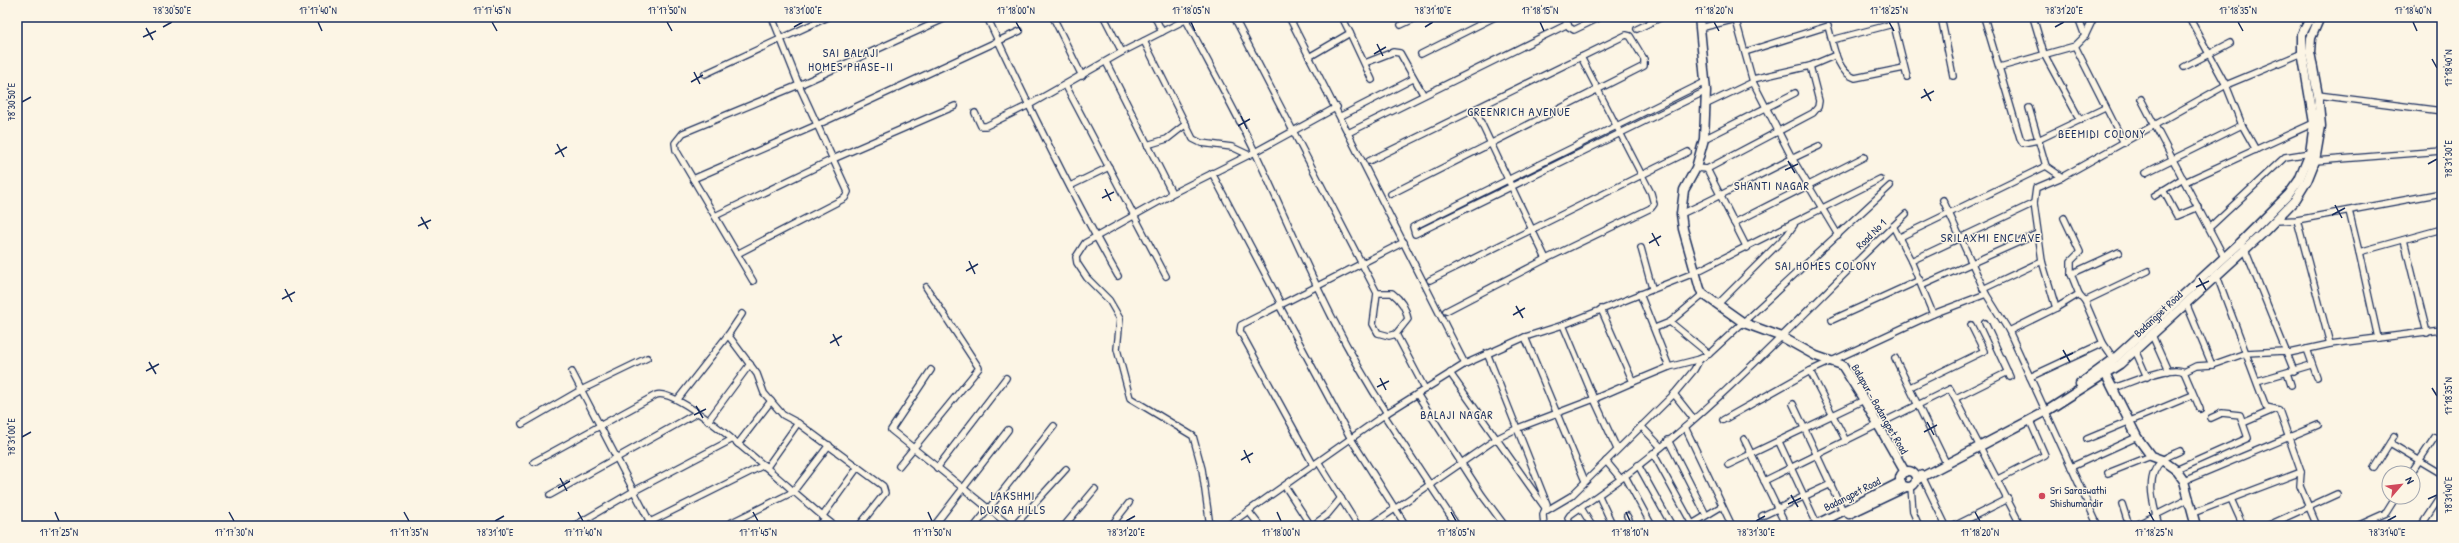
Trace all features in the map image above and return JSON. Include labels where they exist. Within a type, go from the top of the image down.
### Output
[{"type":"main road","points":[[1699,17],[1707,104],[1704,139],[1696,168],[1684,190],[1681,214],[1694,273],[1703,294]]},
{"type":"main road","name":"Badangpet Road","points":[[2104,372],[2114,359],[2224,257],[2242,246],[2276,220],[2301,192],[2315,161],[2320,126],[2318,95],[2302,34],[2311,17]]},
{"type":"main road","name":"Badangpet Road","points":[[1980,445],[2030,421],[2135,350],[2217,276],[2289,194],[2299,180],[2310,153],[2314,123],[2306,52],[2320,17]]},
{"type":"main road","name":"Balapur - Badangpet Road","points":[[1703,294],[1744,323],[1782,337],[1816,356],[1842,365],[1905,472],[1902,476],[1913,481]]},
{"type":"main road","points":[[2104,372],[2114,388],[2137,437],[2151,456],[2162,460],[2176,470],[2184,481],[2190,498],[2196,526]]},
{"type":"main road","name":"Badangpet Road","points":[[1829,525],[2045,410]]},
{"type":"main road","name":"Badangpet Road","points":[[1815,525],[1843,511],[1913,481]]},
{"type":"street","points":[[737,254],[845,198],[848,190],[799,85],[772,17]]},
{"type":"street","points":[[705,74],[828,17]]},
{"type":"street","points":[[753,281],[676,150],[675,143],[680,135],[799,85],[948,17]]},
{"type":"street","points":[[987,17],[1095,237],[1118,276]]},
{"type":"street","points":[[1052,17],[1082,76]]},
{"type":"street","points":[[1104,17],[1122,52]]},
{"type":"street","points":[[1155,17],[1162,32]]},
{"type":"street","points":[[1234,17],[1361,265],[1377,293],[1373,324],[1378,333],[1389,336],[1396,334],[1408,319],[1407,312],[1398,298],[1392,293],[1377,293]]},
{"type":"street","points":[[1289,17],[1341,116],[1348,133],[1465,364]]},
{"type":"street","points":[[1342,17],[1372,80]]},
{"type":"street","points":[[1401,25],[1418,17]]},
{"type":"street","points":[[1421,54],[1495,17]]},
{"type":"street","points":[[1564,17],[1574,30],[1602,17]]},
{"type":"street","points":[[1637,29],[1662,17]]},
{"type":"street","points":[[1700,28],[1735,18],[1744,17]]},
{"type":"street","points":[[1892,17],[1907,77]]},
{"type":"street","points":[[1941,17],[1953,76]]},
{"type":"street","points":[[1984,17],[2022,142],[2026,144],[2038,140],[2105,108]]},
{"type":"street","points":[[2033,17],[2044,54],[2080,120]]},
{"type":"street","points":[[2078,17],[2085,36]]},
{"type":"street","points":[[2000,67],[2075,46],[2085,36],[2094,17]]},
{"type":"street","points":[[975,113],[983,127],[1066,86],[1122,52],[1188,18],[1255,152],[1317,286],[1364,378],[1385,414],[1457,526]]},
{"type":"street","points":[[1735,18],[1753,81],[1792,158],[1808,184],[1821,210],[1838,236]]},
{"type":"street","points":[[2190,19],[2226,85],[2242,125],[2256,150]]},
{"type":"street","points":[[1348,133],[1423,94],[1568,24]]},
{"type":"street","points":[[1832,40],[1893,24]]},
{"type":"street","points":[[1745,52],[1828,26],[1836,55],[1844,68],[1855,78],[1904,68]]},
{"type":"street","points":[[693,179],[817,125],[1020,31]]},
{"type":"street","points":[[1309,57],[1350,33]]},
{"type":"street","points":[[1369,161],[1628,35],[1644,59],[1644,66],[1391,194]]},
{"type":"street","points":[[1144,41],[1196,142],[1232,147],[1248,155]]},
{"type":"street","points":[[2184,67],[2230,43]]},
{"type":"street","points":[[2075,46],[2124,143]]},
{"type":"street","points":[[1365,63],[1393,52],[1400,53],[1423,94]]},
{"type":"street","points":[[2056,308],[2042,261],[2037,234],[2034,203],[2036,188],[2062,177],[2226,85],[2306,52]]},
{"type":"street","points":[[1707,104],[1753,81],[1810,66],[1836,55]]},
{"type":"street","points":[[1446,311],[1546,259],[1651,208],[1654,200],[1597,91],[1581,57]]},
{"type":"street","points":[[1106,62],[1170,188],[1171,194]]},
{"type":"street","points":[[1696,168],[1707,169],[1813,113],[1818,107],[1810,66]]},
{"type":"street","points":[[1341,116],[1413,78]]},
{"type":"street","points":[[1706,82],[1615,126],[1413,228],[1416,234],[1706,91]]},
{"type":"street","points":[[1066,86],[1166,276]]},
{"type":"street","points":[[1704,139],[1795,93]]},
{"type":"street","points":[[2318,95],[2442,111]]},
{"type":"street","points":[[2141,99],[2154,126],[2210,227],[2224,257]]},
{"type":"street","points":[[715,216],[833,159],[955,106]]},
{"type":"street","points":[[1210,526],[1202,469],[1193,436],[1130,398],[1117,349],[1120,319],[1109,300],[1086,278],[1077,264],[1076,257],[1085,242],[1171,194],[1293,132],[1336,107]]},
{"type":"street","points":[[2029,108],[2046,166],[2062,177]]},
{"type":"street","points":[[1475,110],[1490,145],[1546,259]]},
{"type":"street","points":[[2154,196],[2184,180],[2256,150],[2314,123]]},
{"type":"street","points":[[1147,145],[1167,138],[1186,124]]},
{"type":"street","points":[[2145,173],[2242,125]]},
{"type":"street","points":[[1681,214],[1722,196],[1792,158],[1819,146]]},
{"type":"street","points":[[2315,161],[2442,151]]},
{"type":"street","points":[[1430,280],[1688,152]]},
{"type":"street","points":[[2210,227],[2285,158],[2310,153]]},
{"type":"street","points":[[1734,223],[1808,184],[1864,157]]},
{"type":"street","points":[[1900,237],[2046,166]]},
{"type":"street","points":[[1070,186],[1109,167]]},
{"type":"street","points":[[1707,169],[1747,248]]},
{"type":"street","points":[[1212,173],[1351,439],[1406,526]]},
{"type":"street","points":[[1227,526],[1249,512],[1385,414],[1465,364],[1525,337],[1564,325],[1652,288],[1694,273],[1747,248],[1880,179]]},
{"type":"street","points":[[1370,526],[1462,461],[1496,439],[1518,428],[1556,415],[1670,367],[1700,359],[1709,354],[1838,236],[1890,186]]},
{"type":"street","points":[[2164,190],[2177,216],[2199,207]]},
{"type":"street","points":[[2276,220],[2297,220],[2442,193]]},
{"type":"street","points":[[1943,200],[1962,238],[1984,291],[2009,331],[2098,526]]},
{"type":"street","points":[[1911,261],[2034,203]]},
{"type":"street","points":[[2349,211],[2378,338]]},
{"type":"street","name":"Road No 1","points":[[1571,526],[1568,518],[1599,496],[1685,427],[1782,337],[1906,214]]},
{"type":"street","points":[[2064,218],[2080,252],[2071,261],[2071,274],[2078,294],[2084,301],[2103,343],[2114,359]]},
{"type":"street","points":[[2297,220],[2330,344]]},
{"type":"street","points":[[1718,304],[1787,235],[1795,223]]},
{"type":"street","points":[[1893,226],[1911,261],[1933,314]]},
{"type":"street","points":[[2359,252],[2442,229]]},
{"type":"street","points":[[1832,320],[1972,263],[2037,234]]},
{"type":"street","points":[[2404,240],[2427,333]]},
{"type":"street","points":[[1358,526],[1341,498],[1316,464],[1240,331],[1241,325],[1404,242]]},
{"type":"street","points":[[2242,246],[2294,371]]},
{"type":"street","points":[[1641,248],[1652,288]]},
{"type":"street","points":[[2071,274],[2119,252]]},
{"type":"street","points":[[1723,420],[1810,371],[1984,291],[2042,261]]},
{"type":"street","points":[[2084,301],[2148,272]]},
{"type":"street","points":[[2217,276],[2266,407],[2273,410],[2279,410],[2288,439],[2301,472],[2300,486],[2317,526]]},
{"type":"street","points":[[899,466],[979,368],[926,287]]},
{"type":"street","points":[[1640,294],[1670,367]]},
{"type":"street","points":[[1654,328],[1670,322],[1703,294]]},
{"type":"street","points":[[2009,331],[2056,308],[2078,294]]},
{"type":"street","points":[[2186,303],[2212,365]]},
{"type":"street","points":[[1601,309],[1633,382]]},
{"type":"street","points":[[678,399],[728,335],[742,314]]},
{"type":"street","points":[[1670,322],[1709,354]]},
{"type":"street","points":[[1956,398],[2009,374],[1985,323]]},
{"type":"street","points":[[1564,325],[1617,449]]},
{"type":"street","points":[[1910,387],[1984,351],[1971,325]]},
{"type":"street","points":[[2184,372],[2196,366],[2212,365],[2246,353],[2285,351],[2289,353],[2330,344],[2442,330]]},
{"type":"street","points":[[1396,334],[1425,389]]},
{"type":"street","points":[[728,335],[750,364],[771,401],[783,415],[798,423],[879,482],[885,492],[859,526]]},
{"type":"street","points":[[2152,335],[2168,370]]},
{"type":"street","points":[[1525,337],[1556,415],[1585,481]]},
{"type":"street","points":[[2030,377],[2103,343]]},
{"type":"street","points":[[2307,349],[2311,365],[2317,378]]},
{"type":"street","points":[[2135,350],[2147,377]]},
{"type":"street","points":[[1487,353],[1547,504],[1544,526]]},
{"type":"street","points":[[522,424],[581,390],[647,358]]},
{"type":"street","points":[[1895,358],[1920,405],[1946,463]]},
{"type":"street","points":[[1545,510],[1571,496],[1674,394],[1694,370],[1700,359]]},
{"type":"street","points":[[708,421],[750,364]]},
{"type":"street","points":[[2257,381],[2311,365]]},
{"type":"street","points":[[2114,388],[2168,370],[2180,369],[2184,372],[2200,409]]},
{"type":"street","points":[[931,370],[891,426],[891,430],[1010,526]]},
{"type":"street","points":[[1810,371],[1846,442]]},
{"type":"street","points":[[572,372],[651,524]]},
{"type":"street","points":[[1450,373],[1545,510]]},
{"type":"street","points":[[2286,373],[2291,385]]},
{"type":"street","points":[[937,468],[1006,378]]},
{"type":"street","points":[[1764,481],[1818,456],[1877,424],[1920,405],[1950,389],[1998,479],[2021,526]]},
{"type":"street","points":[[534,462],[656,395],[666,394],[678,399],[738,444],[766,466],[793,492],[834,526]]},
{"type":"street","points":[[1417,394],[1462,461],[1482,495],[1505,526]]},
{"type":"street","points":[[1674,394],[1693,418]]},
{"type":"street","points":[[2087,439],[2193,395]]},
{"type":"street","points":[[1728,465],[1805,430],[1864,400]]},
{"type":"street","points":[[738,444],[771,401]]},
{"type":"street","points":[[1793,404],[1843,511]]},
{"type":"street","points":[[2243,423],[2273,410]]},
{"type":"street","points":[[550,495],[696,413]]},
{"type":"street","points":[[2176,470],[2248,438],[2240,415],[2222,414],[2211,418]]},
{"type":"street","points":[[1998,479],[2045,455],[2030,421]]},
{"type":"street","points":[[642,526],[651,524],[766,466],[798,423]]},
{"type":"street","points":[[2184,481],[2288,439],[2318,425]]},
{"type":"street","points":[[974,526],[1054,426]]},
{"type":"street","points":[[1641,426],[1660,446]]},
{"type":"street","points":[[1685,427],[1732,526]]},
{"type":"street","points":[[934,526],[1008,430]]},
{"type":"street","points":[[2374,468],[2394,436]]},
{"type":"street","points":[[2070,467],[2137,437]]},
{"type":"street","points":[[2417,465],[2435,437]]},
{"type":"street","points":[[1744,439],[1786,526]]},
{"type":"street","points":[[574,526],[634,491],[731,440]]},
{"type":"street","points":[[1668,440],[1706,515]]},
{"type":"street","points":[[1779,442],[1815,525]]},
{"type":"street","points":[[2390,443],[2442,474]]},
{"type":"street","points":[[724,526],[793,492],[829,445]]},
{"type":"street","points":[[2159,526],[2151,493],[2155,471],[2162,460],[2180,451]]},
{"type":"street","points":[[1653,452],[1691,525],[1722,506]]},
{"type":"street","points":[[2108,473],[2151,456]]},
{"type":"street","points":[[1606,460],[1622,477],[1652,526]]},
{"type":"street","points":[[1638,465],[1672,526]]},
{"type":"street","points":[[816,526],[824,519],[858,467]]},
{"type":"street","points":[[1014,526],[1066,469]]},
{"type":"street","points":[[2193,513],[2231,500],[2301,472]]},
{"type":"street","points":[[1913,481],[1913,512],[1919,526]]},
{"type":"street","points":[[1913,481],[1946,526]]},
{"type":"street","points":[[1762,516],[1831,484]]},
{"type":"street","points":[[1284,486],[1311,526],[1327,515],[1341,498]]},
{"type":"street","points":[[1064,526],[1095,489]]},
{"type":"street","points":[[2267,526],[2337,494]]},
{"type":"street","points":[[2421,526],[2442,494]]},
{"type":"street","points":[[1599,496],[1613,526]]},
{"type":"street","points":[[2134,526],[2190,498]]},
{"type":"street","points":[[1954,526],[2008,499]]},
{"type":"street","points":[[2231,500],[2243,526]]},
{"type":"street","points":[[1111,526],[1129,503]]},
{"type":"street","points":[[2122,504],[2129,526]]},
{"type":"street","points":[[2357,526],[2386,513],[2391,505]]},
{"type":"street","points":[[1581,508],[1592,526]]},
{"type":"street","points":[[1249,512],[1260,526]]},
{"type":"street","points":[[1627,516],[1632,526]]},
{"type":"place","name":"Sri Saraswathi Shishumandir","points":[[2042,496]]},
{"type":"district","name":"SAI BALAJI HOMES PHASE-II","points":[[851,60]]},
{"type":"district","name":"GREENRICH AVENUE","points":[[1519,112]]},
{"type":"district","name":"BEEMIDI COLONY","points":[[2102,134]]},
{"type":"district","name":"SHANTI NAGAR","points":[[1772,186]]},
{"type":"district","name":"SRILAXMI ENCLAVE","points":[[1991,238]]},
{"type":"district","name":"SAI HOMES COLONY","points":[[1826,266]]},
{"type":"district","name":"BALAJI NAGAR","points":[[1457,415]]},
{"type":"district","name":"LAKSHMI DURGA HILLS","points":[[1013,503]]}]
